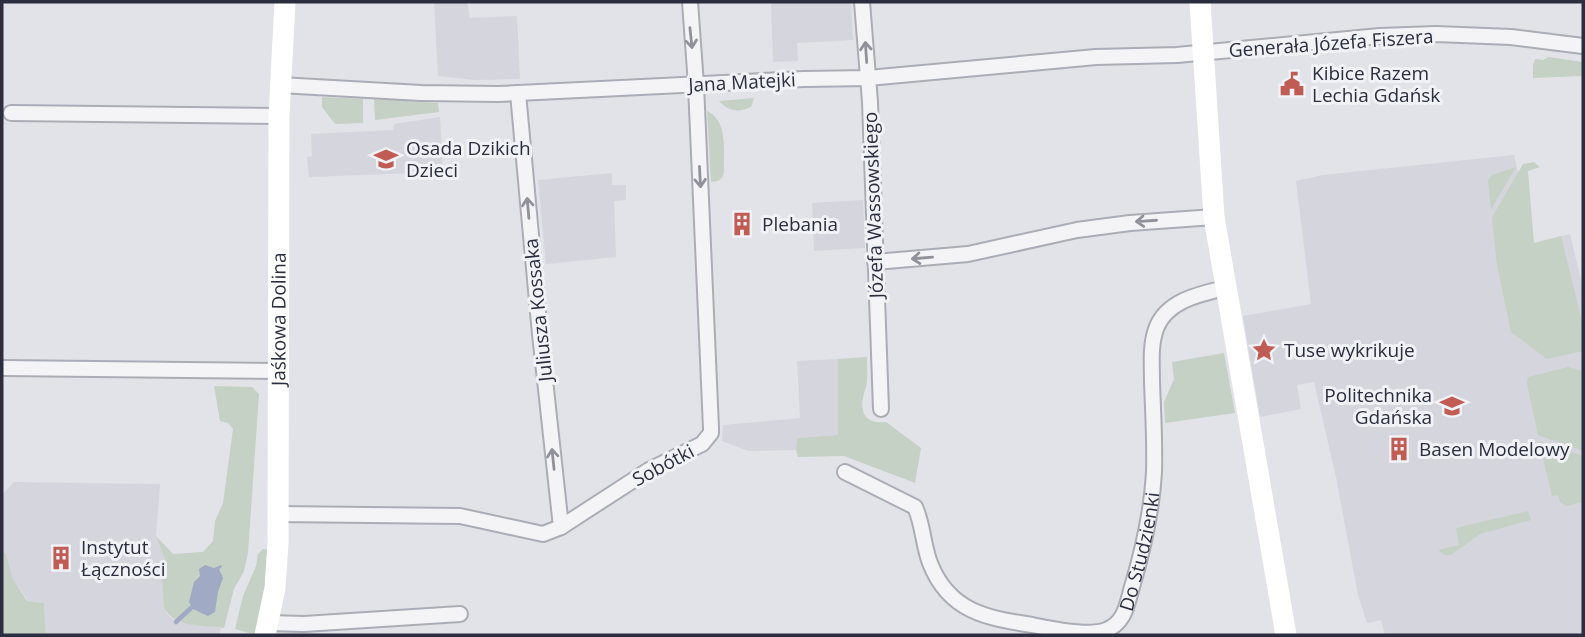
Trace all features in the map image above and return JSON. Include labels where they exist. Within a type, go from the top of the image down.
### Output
[{"type":"main road","points":[[1200,2],[1214,217],[1286,635]]},
{"type":"main road","name":"Jaśkowa Dolina","points":[[267,629],[275,588],[278,542],[279,116],[282,4]]},
{"type":"street","name":"Sobótki","points":[[277,514],[460,516],[543,534],[561,527],[649,470],[702,444],[711,433],[690,2]]},
{"type":"street","name":"Józefa Wassowskiego","points":[[862,2],[868,78],[881,409]]},
{"type":"street","name":"Generała Józefa Fiszera","points":[[1203,53],[1380,36],[1436,34],[1511,37],[1583,46]]},
{"type":"street","name":"Jana Matejki","points":[[280,85],[422,93],[518,93],[868,78],[1096,57],[1203,53]]},
{"type":"street","name":"Juliusza Kossaka","points":[[518,93],[561,527]]},
{"type":"street","points":[[11,113],[279,116]]},
{"type":"street","points":[[875,262],[968,254],[1077,230],[1214,217]]},
{"type":"street","name":"Do Studzienki","points":[[845,472],[915,507],[930,563],[937,577],[957,602],[976,614],[1002,621],[1063,630],[1098,633],[1111,628],[1123,617],[1138,567],[1151,500],[1154,473],[1152,351],[1156,328],[1170,308],[1195,296],[1226,288]]},
{"type":"street","points":[[2,368],[278,371]]},
{"type":"street","points":[[267,629],[304,624],[460,614]]},
{"type":"shaded area","points":[[434,2],[467,2],[470,18],[517,16],[520,79],[475,80],[438,76]]},
{"type":"shaded area","points":[[771,2],[851,2],[853,40],[797,43],[798,61],[773,62]]},
{"type":"shaded area","points":[[440,117],[443,172],[309,177],[307,157],[312,156],[311,134],[393,130],[394,124]]},
{"type":"shaded area","name":"Politechnika Gdańska","points":[[1514,155],[1534,243],[1570,234],[1583,288],[1583,635],[1385,635],[1381,620],[1367,623],[1358,595],[1336,477],[1314,382],[1297,385],[1301,409],[1260,417],[1243,316],[1311,304],[1296,181],[1323,175]]},
{"type":"shaded area","points":[[612,173],[612,185],[626,185],[626,200],[614,201],[616,257],[546,264],[538,180]]},
{"type":"shaded area","points":[[863,200],[865,248],[814,251],[812,203]]},
{"type":"shaded area","points":[[838,359],[838,435],[797,438],[796,450],[748,451],[722,441],[723,425],[800,418],[797,361]]},
{"type":"shaded area","points":[[14,482],[160,484],[156,536],[165,560],[164,608],[176,621],[221,628],[219,635],[46,635],[44,603],[28,601],[13,579],[6,554],[2,550],[2,495]]},
{"type":"green space","points":[[1548,57],[1583,62],[1583,76],[1533,78],[1535,59],[1543,60]]},
{"type":"green space","points":[[322,97],[363,99],[363,123],[335,124],[322,107]]},
{"type":"green space","points":[[754,98],[751,107],[742,110],[730,109],[719,101]]},
{"type":"green space","points":[[374,99],[438,103],[439,112],[375,120]]},
{"type":"green space","points":[[707,111],[719,122],[723,138],[724,172],[718,181],[714,182],[711,182]]},
{"type":"green space","points":[[1534,162],[1540,167],[1528,171],[1534,243],[1561,236],[1583,326],[1583,351],[1547,359],[1511,332],[1497,265],[1492,217],[1523,164]]},
{"type":"green space","points":[[1516,167],[1491,209],[1488,181],[1492,175]]},
{"type":"green space","points":[[1224,353],[1235,413],[1165,423],[1164,402],[1174,379],[1172,362]]},
{"type":"green space","points":[[867,357],[867,380],[862,407],[864,413],[871,420],[886,422],[921,448],[915,483],[844,456],[798,457],[797,438],[838,435],[838,359]]},
{"type":"green space","points":[[1568,367],[1583,371],[1583,451],[1538,435],[1527,384],[1528,377]]},
{"type":"green space","points":[[214,386],[252,387],[259,394],[248,553],[244,571],[234,589],[224,628],[183,622],[175,619],[164,608],[161,561],[165,560],[156,536],[173,554],[203,552],[213,541],[215,521],[223,503],[233,429],[228,423],[220,421]]},
{"type":"green space","points":[[1539,441],[1583,456],[1583,502],[1566,506],[1560,502],[1558,495],[1552,496]]},
{"type":"green space","points":[[1528,511],[1531,520],[1480,534],[1451,555],[1444,555],[1438,550],[1459,545],[1456,528]]},
{"type":"green space","points":[[263,549],[269,550],[265,588],[257,632],[253,634],[235,629],[243,596],[256,566],[258,554]]},
{"type":"green space","points":[[2,550],[6,554],[13,579],[27,601],[44,603],[46,635],[2,635]]},
{"type":"water","points":[[205,565],[214,568],[221,565],[219,569],[223,578],[215,612],[208,616],[193,609],[189,602],[194,582],[200,576],[199,569]]},
{"type":"waterway","points":[[176,622],[191,608]]},
{"type":"place","name":"Kibice Razem Lechia Gdańsk","points":[[1292,84]]},
{"type":"place","name":"Osada Dzikich Dzieci","points":[[386,159]]},
{"type":"place","name":"Plebania","points":[[742,224]]},
{"type":"place","name":"Tuse wykrikuje","points":[[1264,350]]},
{"type":"place","name":"Politechnika Gdańska","points":[[1452,406]]},
{"type":"place","name":"Basen Modelowy","points":[[1399,449]]},
{"type":"place","name":"Instytut Łączności","points":[[61,558]]}]
